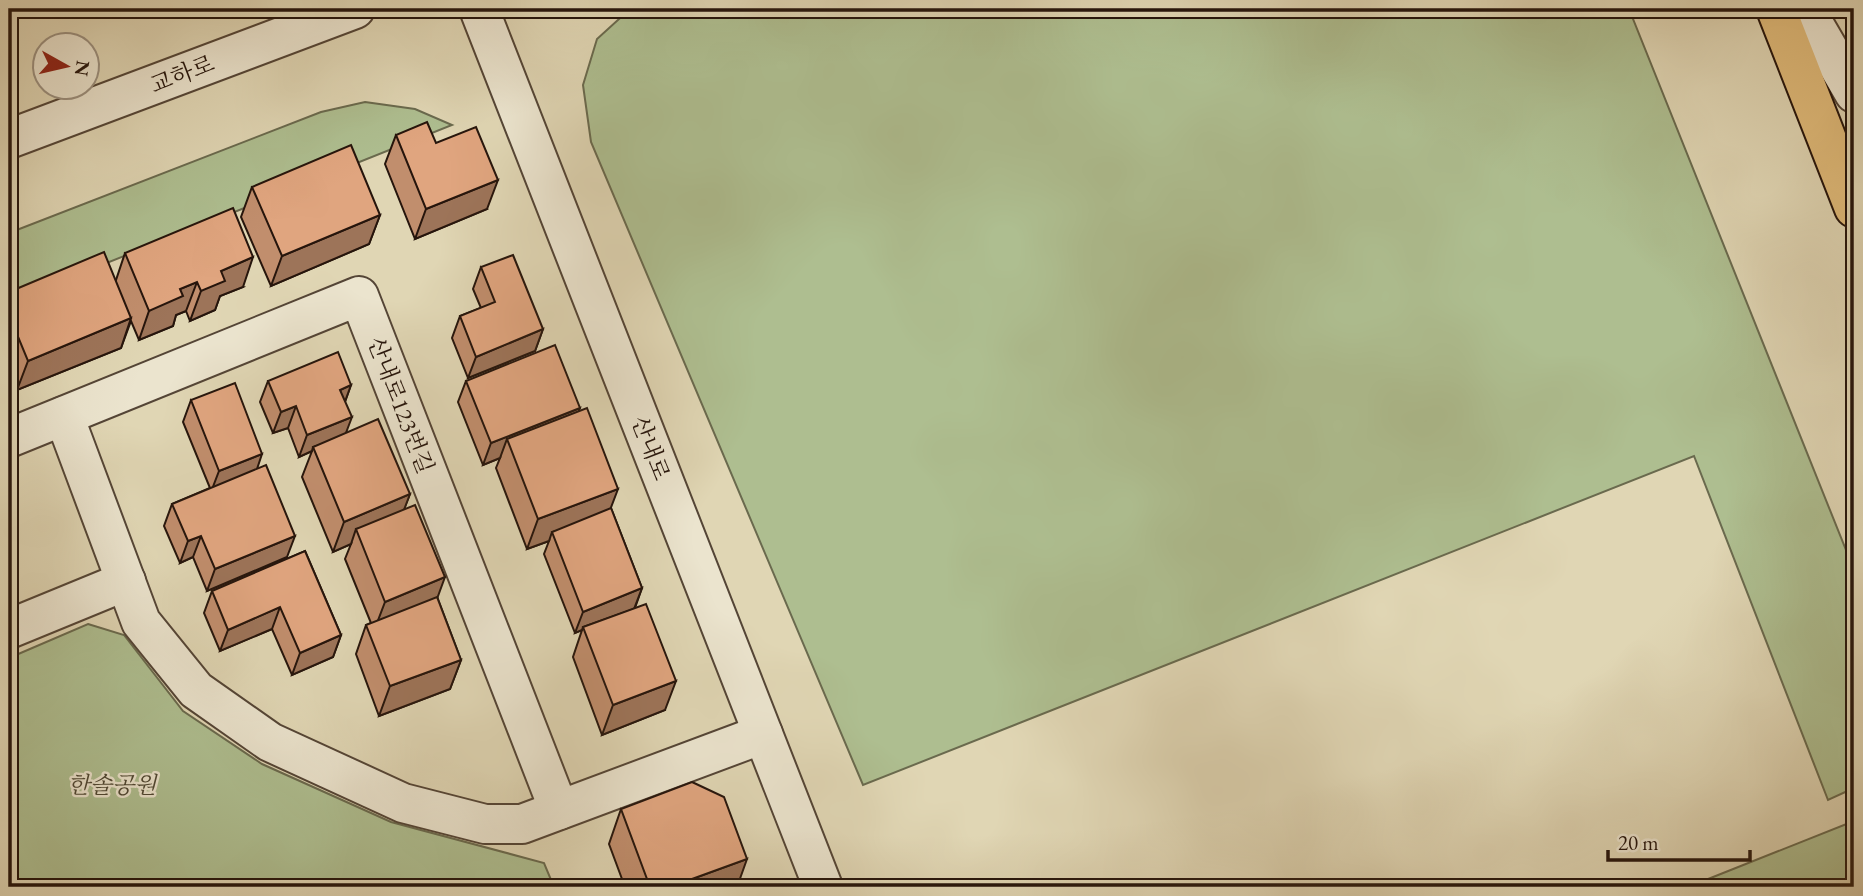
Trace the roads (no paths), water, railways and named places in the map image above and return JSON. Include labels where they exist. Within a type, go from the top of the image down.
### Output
[{"type":"main road","points":[[1776,9],[1854,208]]},
{"type":"street","name":"교하로","points":[[9,139],[355,9]]},
{"type":"street","name":"산내로","points":[[479,9],[823,887]]},
{"type":"street","points":[[1805,9],[1854,93]]},
{"type":"street","name":"산내로123번길","points":[[9,438],[359,296],[559,810]]},
{"type":"street","points":[[64,416],[141,622],[196,690],[270,742],[404,803],[485,824],[522,824],[763,734]]},
{"type":"street","points":[[9,629],[126,581]]},
{"type":"park label","name":"한솔공원","points":[[112,785]]}]
